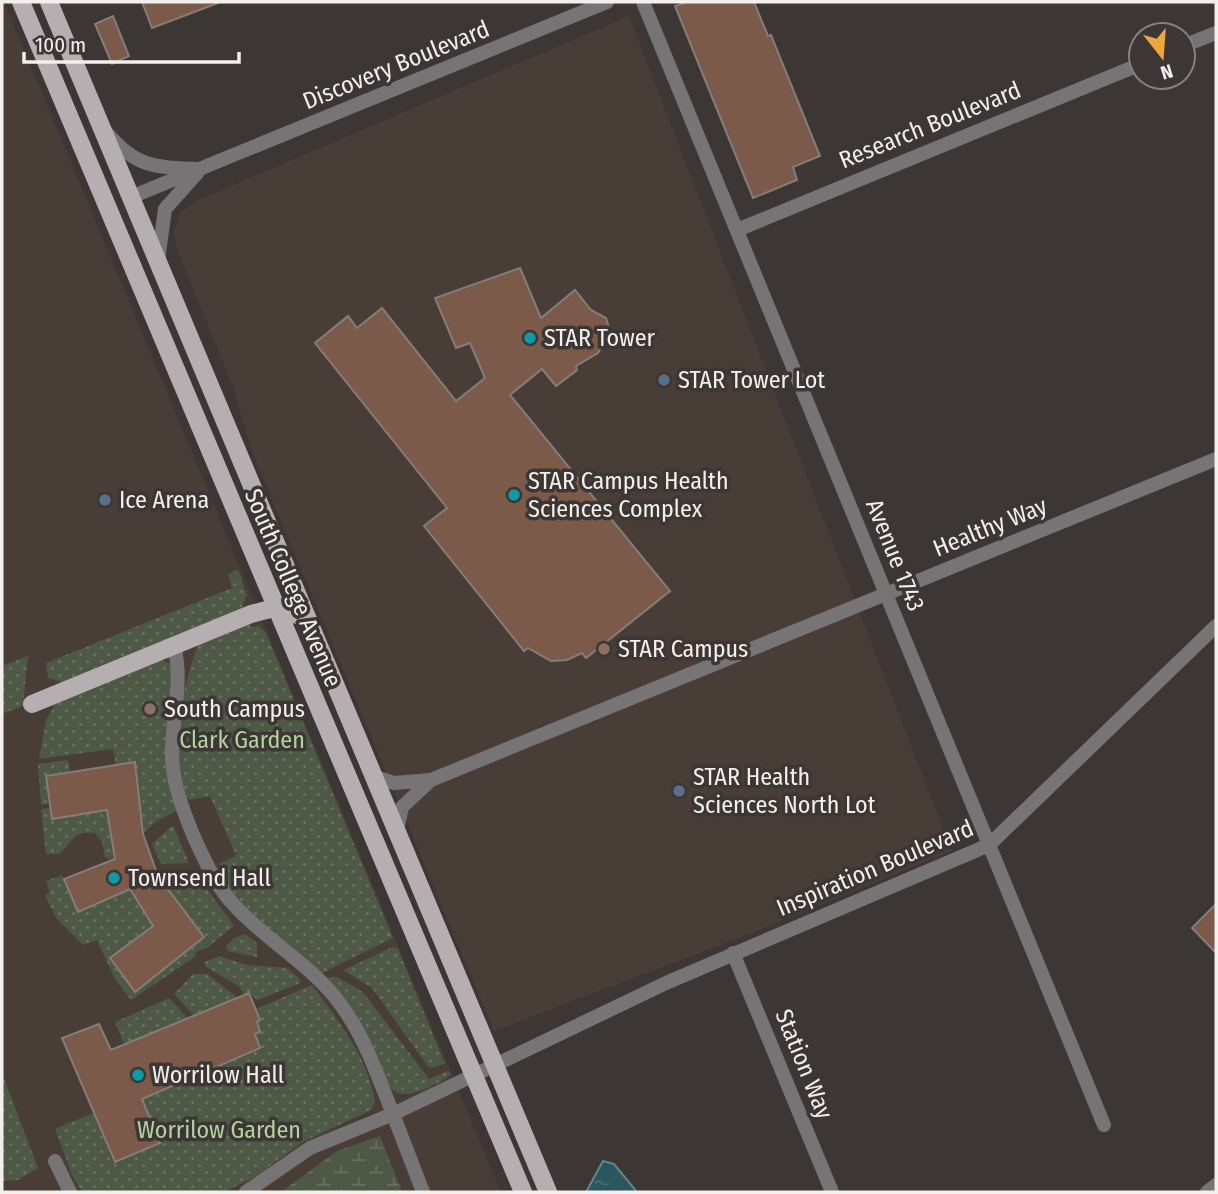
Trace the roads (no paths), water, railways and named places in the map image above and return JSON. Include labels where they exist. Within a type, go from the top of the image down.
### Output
[{"type":"main road","name":"South College Avenue","points":[[21,2],[274,608],[523,1192]]},
{"type":"main road","name":"South College Avenue","points":[[49,2],[548,1192]]},
{"type":"main road","points":[[32,704],[174,645],[274,608],[307,618]]},
{"type":"street","name":"Discovery Boulevard","points":[[131,197],[607,2]]},
{"type":"street","name":"Avenue 1743","points":[[643,2],[1104,1125]]},
{"type":"street","points":[[1197,40],[1216,33]]},
{"type":"street","name":"Research Boulevard","points":[[737,230],[1127,70]]},
{"type":"street","name":"Discovery Boulevard","points":[[101,126],[123,152],[145,165],[201,169]]},
{"type":"street","name":"Discovery Boulevard","points":[[158,262],[161,219],[165,209],[201,169]]},
{"type":"street","name":"Healthy Way","points":[[372,776],[394,783],[431,780],[1216,459]]},
{"type":"street","name":"Inspiration Boulevard","points":[[247,1192],[310,1148],[475,1077],[733,953],[989,845],[1216,626]]},
{"type":"street","points":[[174,645],[180,670],[172,753],[175,781],[194,836],[217,882],[233,905],[331,993],[352,1019],[362,1037],[422,1192]]},
{"type":"street","name":"Healthy Way","points":[[398,835],[401,809],[431,780]]},
{"type":"street","name":"Station Way","points":[[733,953],[832,1192]]},
{"type":"street","points":[[55,1161],[70,1192]]},
{"type":"street","points":[[1208,1192],[1216,1185]]},
{"type":"water","points":[[603,1161],[614,1164],[637,1192],[586,1192]]},
{"type":"place","name":"STAR Tower","points":[[530,338]]},
{"type":"place","name":"STAR Tower Lot","points":[[664,380]]},
{"type":"place","name":"STAR Campus Health Sciences Complex","points":[[514,495]]},
{"type":"place","name":"Ice Arena","points":[[105,500]]},
{"type":"place","name":"STAR Campus","points":[[604,649]]},
{"type":"place","name":"South Campus","points":[[150,709]]},
{"type":"place","name":"STAR Health Sciences North Lot","points":[[679,791]]},
{"type":"place","name":"Townsend Hall","points":[[114,878]]},
{"type":"place","name":"Worrilow Hall","points":[[138,1075]]},
{"type":"park label","name":"Clark Garden","points":[[242,740]]},
{"type":"park label","name":"Worrilow Garden","points":[[219,1130]]}]
